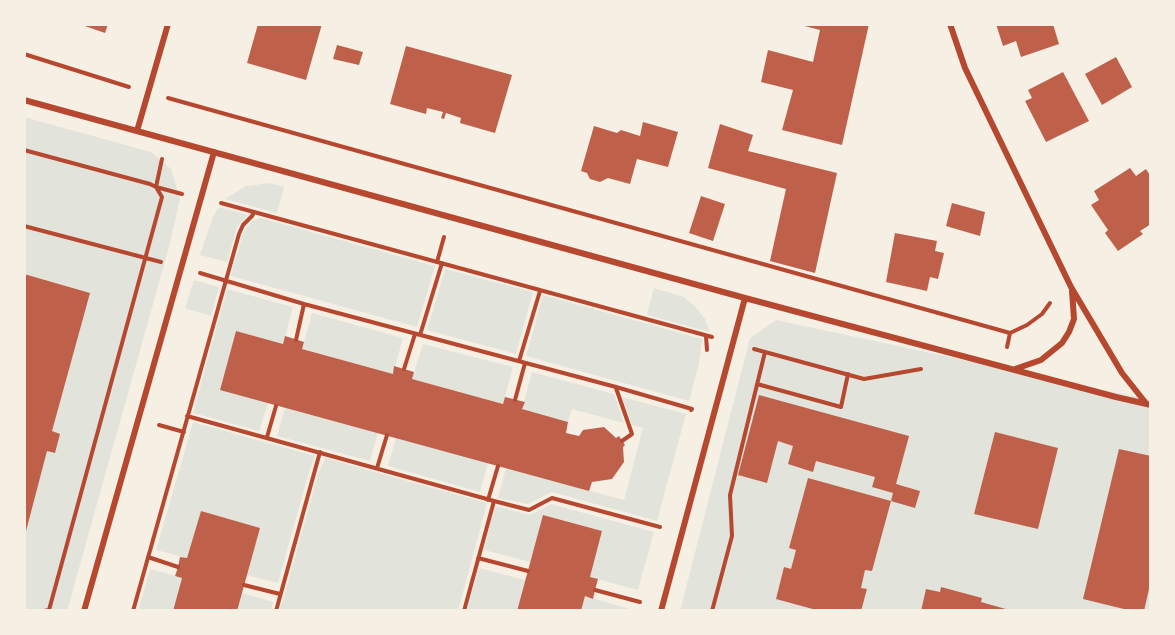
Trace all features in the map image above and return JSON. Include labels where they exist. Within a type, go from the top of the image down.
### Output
[{"type":"street","points":[[137,131],[168,24]]},
{"type":"street","points":[[950,24],[965,68],[1071,287],[1122,373],[1148,404]]},
{"type":"street","points":[[24,100],[745,298],[1148,404]]},
{"type":"street","points":[[84,611],[214,152]]},
{"type":"street","points":[[1014,369],[1041,360],[1062,343],[1074,319],[1071,287]]},
{"type":"street","points":[[661,611],[745,298]]},
{"type":"path","points":[[24,54],[148,93],[1010,333]]},
{"type":"path","points":[[44,611],[49,610],[146,259],[162,197],[156,187],[166,139]]},
{"type":"path","points":[[24,150],[864,379],[926,368]]},
{"type":"path","points":[[133,611],[239,234],[254,212]]},
{"type":"path","points":[[24,226],[181,267],[304,304],[692,409],[689,419]]},
{"type":"path","points":[[404,369],[442,263]]},
{"type":"path","points":[[519,361],[540,291]]},
{"type":"path","points":[[296,340],[304,304]]},
{"type":"path","points":[[712,611],[732,536],[730,495],[765,352]]},
{"type":"path","points":[[515,399],[525,363]]},
{"type":"path","points":[[758,384],[841,407],[848,374]]},
{"type":"path","points":[[616,387],[632,434],[622,441]]},
{"type":"path","points":[[267,437],[276,406]]},
{"type":"path","points":[[187,416],[529,510],[552,498],[660,527]]},
{"type":"path","points":[[377,468],[387,435]]},
{"type":"path","points":[[276,611],[320,452]]},
{"type":"path","points":[[488,500],[498,466]]},
{"type":"path","points":[[465,611],[494,501]]},
{"type":"path","points":[[657,538],[663,516]]},
{"type":"path","points":[[148,558],[178,567]]},
{"type":"path","points":[[478,558],[528,571]]},
{"type":"path","points":[[244,585],[280,594]]},
{"type":"path","points":[[595,590],[640,602]]},
{"type":"path","points":[[638,611],[643,591]]},
{"type":"shaded area","points":[[24,117],[151,152],[171,169],[180,199],[169,247],[67,611],[24,611]]},
{"type":"shaded area","points":[[270,183],[284,187],[277,213],[225,199],[246,186]]},
{"type":"shaded area","points":[[219,207],[248,215],[237,227],[227,262],[200,255],[213,217]]},
{"type":"shaded area","points":[[261,218],[435,266],[417,327],[231,276],[243,233],[252,221]]},
{"type":"shaded area","points":[[445,269],[533,292],[516,354],[427,330]]},
{"type":"shaded area","points":[[194,280],[219,287],[211,316],[185,308]]},
{"type":"shaded area","points":[[654,288],[684,297],[705,319],[710,332],[647,315]]},
{"type":"shaded area","points":[[227,289],[293,307],[283,344],[236,331],[220,389],[268,403],[259,431],[193,413]]},
{"type":"shaded area","points":[[543,295],[702,339],[699,364],[689,401],[526,356]]},
{"type":"shaded area","points":[[312,313],[403,338],[393,374],[302,349]]},
{"type":"shaded area","points":[[776,320],[1151,400],[1151,611],[680,611],[750,338]]},
{"type":"shaded area","points":[[423,344],[513,367],[503,404],[412,379]]},
{"type":"shaded area","points":[[532,372],[614,394],[624,423],[572,409],[568,422],[522,409]]},
{"type":"shaded area","points":[[622,397],[686,414],[657,521],[552,492],[528,504],[498,498],[506,468],[624,500],[643,428],[632,425]]},
{"type":"shaded area","points":[[285,408],[378,433],[370,461],[277,436]]},
{"type":"shaded area","points":[[193,422],[315,456],[278,583],[246,575],[260,528],[201,511],[187,558],[156,550]]},
{"type":"shaded area","points":[[396,438],[488,463],[480,492],[388,466]]},
{"type":"shaded area","points":[[325,458],[487,503],[458,611],[280,611],[318,474]]},
{"type":"shaded area","points":[[551,504],[654,532],[638,590],[590,577],[602,531],[544,515],[530,562],[484,550],[495,506],[530,515]]},
{"type":"shaded area","points":[[479,568],[525,580],[517,611],[467,611]]},
{"type":"shaded area","points":[[150,569],[182,578],[173,611],[138,611]]},
{"type":"shaded area","points":[[242,593],[273,602],[271,611],[237,611]]},
{"type":"shaded area","points":[[585,596],[633,610],[633,611],[581,611]]},
{"type":"building","points":[[79,24],[108,24],[105,33]]},
{"type":"building","points":[[258,24],[322,24],[306,80],[247,63]]},
{"type":"building","points":[[797,24],[869,24],[842,145],[782,130],[793,90],[761,82],[768,50],[813,62],[820,30]]},
{"type":"building","points":[[996,24],[1053,24],[1059,44],[1021,57],[1016,41],[1003,46]]},
{"type":"building","points":[[337,45],[363,52],[359,65],[333,59]]},
{"type":"building","points":[[406,46],[512,75],[495,133],[460,123],[461,118],[446,113],[444,119],[441,118],[443,112],[427,108],[426,114],[390,104]]},
{"type":"building","points":[[1116,57],[1132,87],[1102,105],[1085,74]]},
{"type":"building","points":[[1063,72],[1089,121],[1046,142],[1025,101],[1032,98],[1028,90]]},
{"type":"building","points":[[643,122],[678,132],[668,167],[637,159],[630,184],[608,178],[600,182],[590,179],[587,173],[581,171],[594,126],[617,133],[621,130],[640,136]]},
{"type":"building","points":[[720,124],[753,135],[748,151],[837,173],[815,273],[770,261],[786,189],[708,168]]},
{"type":"building","points":[[1130,168],[1136,176],[1146,169],[1151,177],[1151,224],[1140,231],[1143,234],[1118,251],[1105,233],[1108,230],[1091,205],[1099,200],[1094,191]]},
{"type":"building","points":[[701,196],[725,204],[713,241],[689,233]]},
{"type":"building","points":[[952,203],[985,212],[980,236],[946,226]]},
{"type":"building","points":[[895,233],[937,241],[935,251],[944,253],[938,279],[930,277],[927,291],[886,282]]},
{"type":"building","points":[[24,274],[90,293],[52,431],[60,434],[55,453],[47,451],[25,535]]},
{"type":"building","points":[[236,331],[283,344],[285,336],[304,342],[302,349],[393,374],[394,366],[414,372],[412,379],[503,404],[505,397],[525,402],[522,409],[568,422],[566,433],[579,436],[583,430],[604,427],[616,438],[619,436],[625,445],[623,447],[624,462],[612,479],[592,482],[589,491],[220,390]]},
{"type":"building","points":[[759,395],[909,436],[896,484],[920,491],[915,508],[891,501],[893,493],[872,487],[875,477],[816,461],[813,472],[788,464],[793,446],[778,441],[767,483],[738,475]]},
{"type":"building","points":[[995,432],[1058,448],[1038,529],[974,514]]},
{"type":"building","points":[[1119,449],[1151,456],[1151,580],[1144,611],[1132,611],[1083,599]]},
{"type":"building","points":[[808,478],[891,501],[872,571],[865,570],[861,588],[867,589],[861,611],[820,611],[776,599],[784,567],[791,569],[796,550],[789,548]]},
{"type":"building","points":[[201,511],[260,528],[237,611],[173,611],[182,578],[175,576],[180,557],[187,558]]},
{"type":"building","points":[[543,515],[602,531],[590,577],[598,579],[593,599],[585,596],[581,611],[517,611]]},
{"type":"building","points":[[941,587],[982,598],[981,602],[1013,611],[921,611],[926,589],[940,592]]}]
